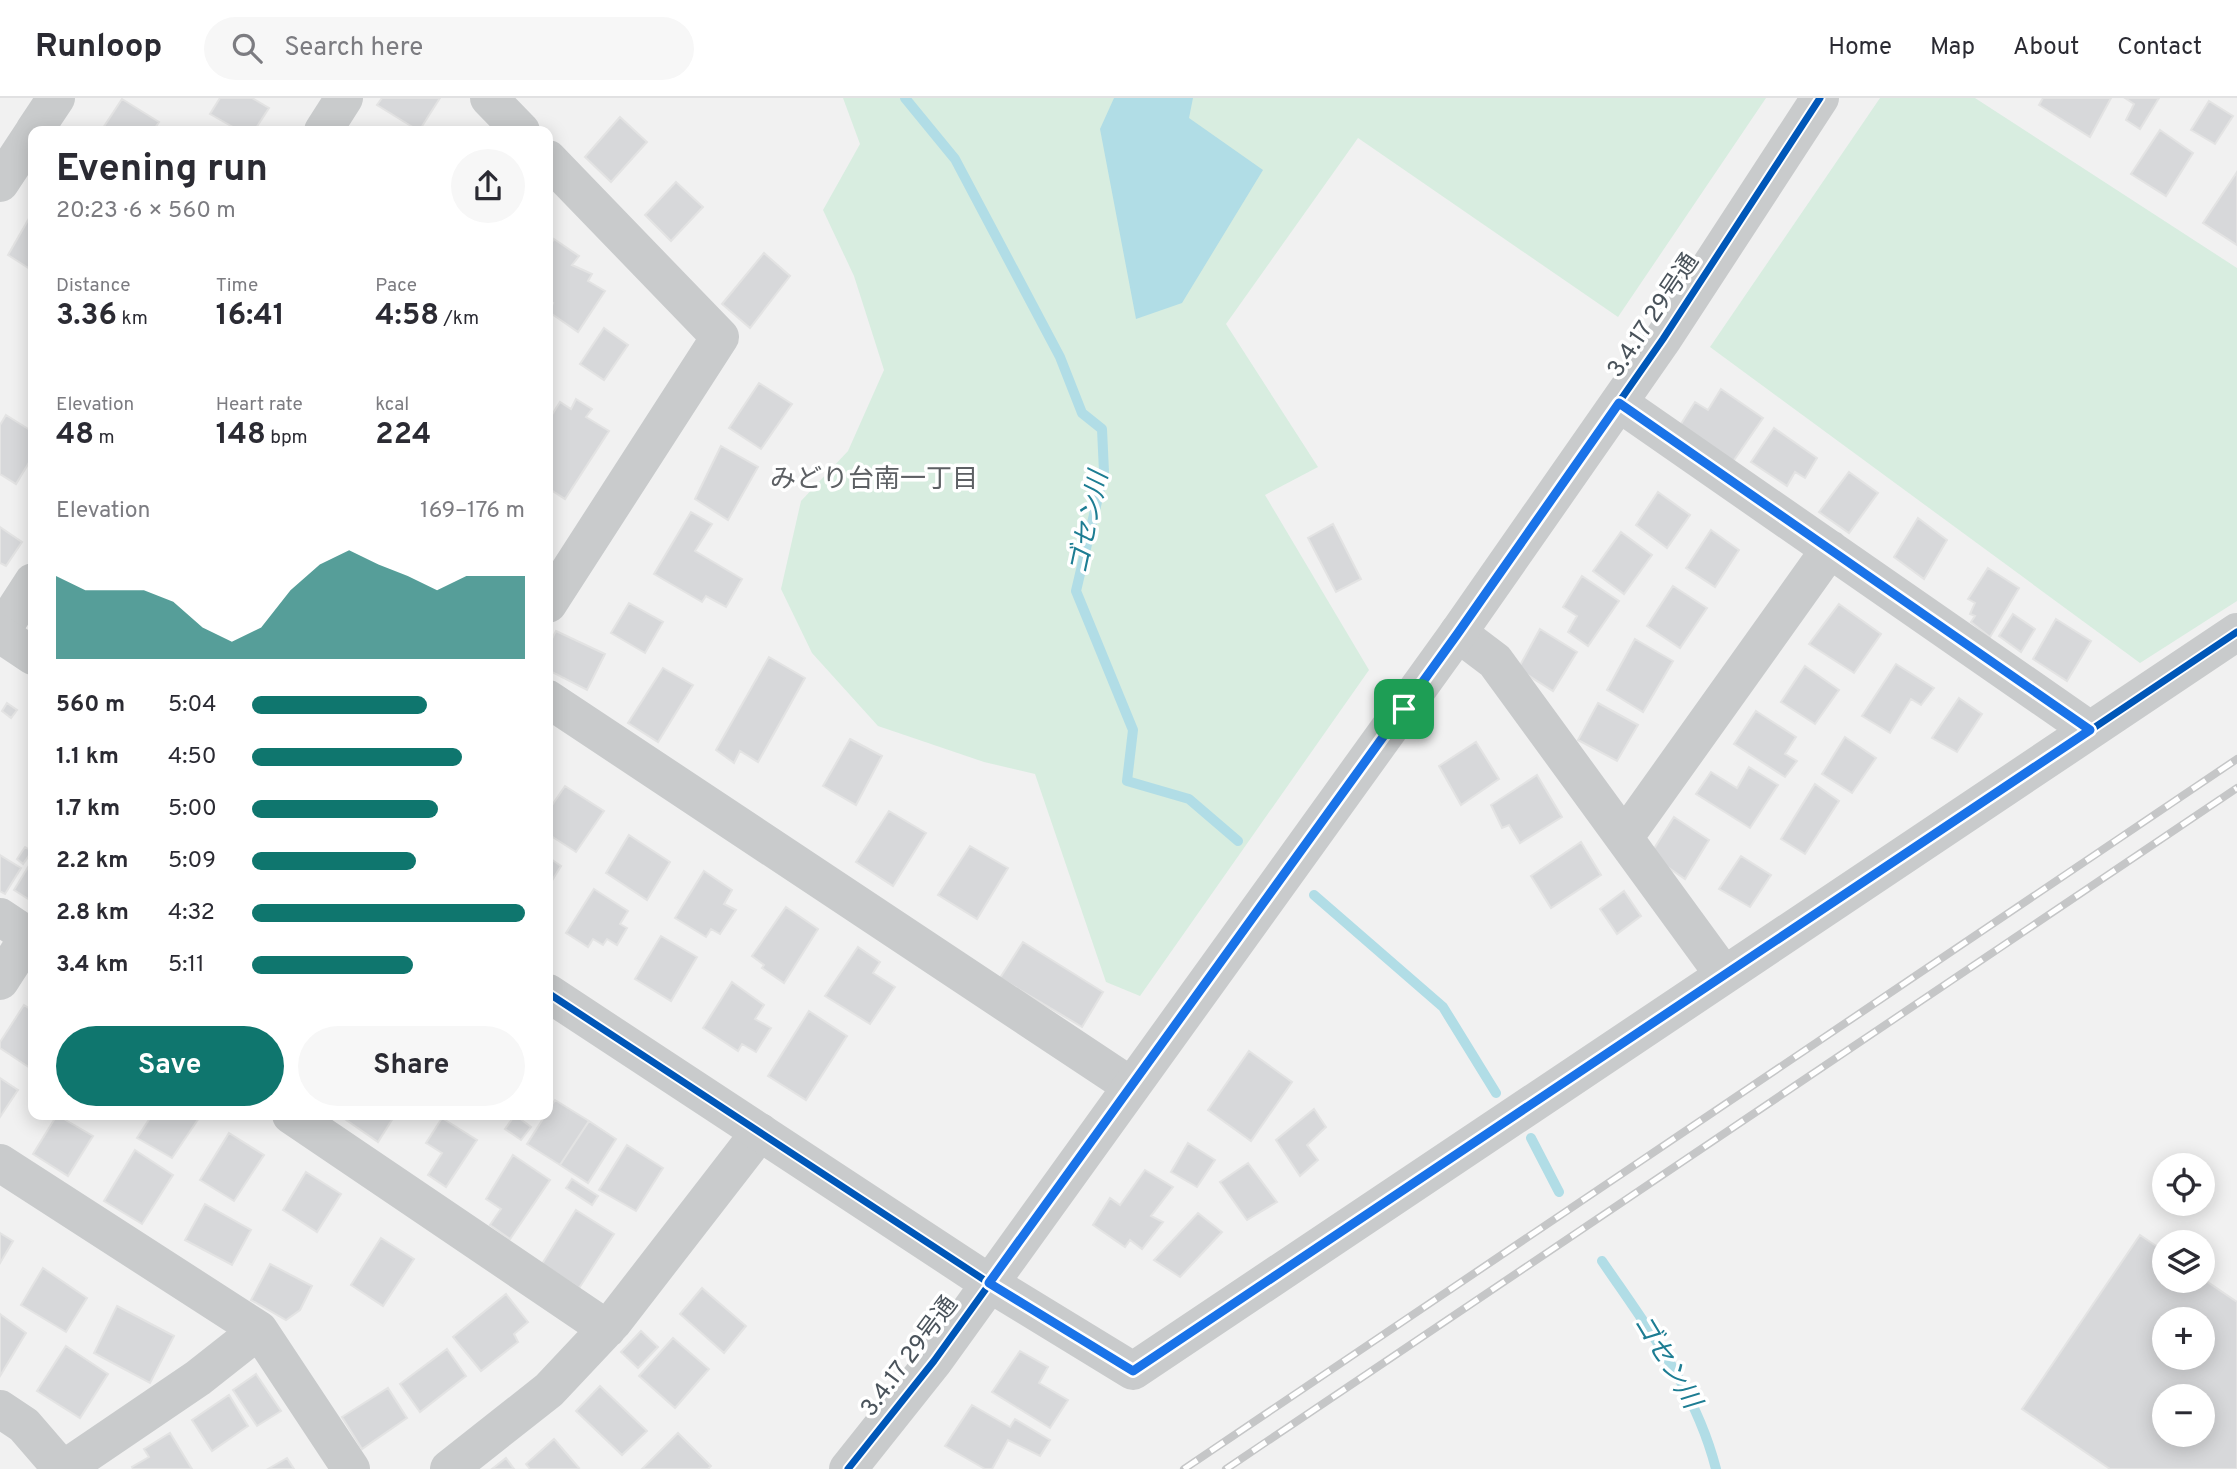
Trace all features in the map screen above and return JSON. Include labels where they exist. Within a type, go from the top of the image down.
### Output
[{"type":"street","points":[[38,126],[56,98]]},
{"type":"street","points":[[326,126],[344,98]]},
{"type":"street","points":[[489,98],[516,126]]},
{"type":"street","name":"3.4.17 29号通","points":[[848,1469],[934,1361],[1458,633],[1619,403],[1820,98]]},
{"type":"street","points":[[0,183],[28,141]]},
{"type":"street","points":[[553,177],[720,337],[553,596]]},
{"type":"street","points":[[1619,403],[2090,730]]},
{"type":"street","points":[[1624,838],[1830,550]]},
{"type":"street","points":[[28,590],[0,634],[28,653]]},
{"type":"street","points":[[553,996],[989,1283],[1133,1371],[2237,632]]},
{"type":"street","points":[[1458,633],[1495,661],[1724,975]]},
{"type":"street","points":[[553,702],[1131,1086]]},
{"type":"street","points":[[0,981],[21,931]]},
{"type":"street","points":[[298,1120],[607,1329]]},
{"type":"street","points":[[449,1469],[549,1390],[607,1329],[760,1132]]},
{"type":"street","points":[[0,1163],[259,1330],[351,1469]]},
{"type":"street","points":[[0,1409],[24,1425],[63,1469],[198,1378],[259,1330]]},
{"type":"green space","points":[[843,98],[1766,98],[1618,317],[1358,138],[1226,324],[1318,467],[1265,495],[1369,670],[1140,996],[1106,982],[1035,774],[984,762],[878,726],[812,653],[781,589],[801,501],[848,451],[884,370],[854,276],[823,210],[860,144]]},
{"type":"green space","points":[[1880,98],[1975,98],[2237,268],[2237,601],[2140,663],[1710,347]]},
{"type":"water","points":[[1114,98],[1193,98],[1189,118],[1263,170],[1182,303],[1136,319],[1100,129]]},
{"type":"building","points":[[220,98],[252,98],[269,108],[257,126],[231,126],[210,114]]},
{"type":"building","points":[[382,98],[440,98],[422,126],[411,126],[377,105]]},
{"type":"building","points":[[2043,98],[2111,98],[2090,137],[2039,105]]},
{"type":"building","points":[[2125,98],[2159,98],[2140,129],[2126,120],[2134,104]]},
{"type":"building","points":[[122,99],[159,122],[156,126],[104,126]]},
{"type":"building","points":[[2209,101],[2233,116],[2215,144],[2191,130]]},
{"type":"building","points":[[620,117],[647,142],[611,182],[585,157]]},
{"type":"building","points":[[2160,130],[2193,153],[2166,196],[2131,174]]},
{"type":"building","points":[[2237,172],[2237,245],[2203,223]]},
{"type":"building","points":[[676,182],[703,207],[671,241],[645,215]]},
{"type":"building","points":[[28,220],[28,268],[8,255]]},
{"type":"building","points":[[553,240],[579,256],[572,265],[592,274],[588,281],[605,291],[578,332],[553,315]]},
{"type":"building","points":[[764,253],[790,276],[750,328],[722,304]]},
{"type":"building","points":[[604,328],[628,345],[604,380],[580,364]]},
{"type":"building","points":[[759,383],[792,404],[761,449],[729,428]]},
{"type":"building","points":[[1721,389],[1763,418],[1732,463],[1679,427],[1695,402],[1708,410]]},
{"type":"building","points":[[576,399],[592,409],[586,417],[609,431],[565,499],[553,491],[553,413],[560,402],[571,409]]},
{"type":"building","points":[[6,415],[28,429],[28,464],[16,484],[0,474],[0,425]]},
{"type":"building","points":[[1774,428],[1817,458],[1805,478],[1795,472],[1787,486],[1751,462]]},
{"type":"building","points":[[721,446],[758,467],[728,520],[695,499]]},
{"type":"building","points":[[1849,472],[1878,493],[1849,533],[1819,512]]},
{"type":"building","points":[[1658,492],[1690,515],[1667,548],[1636,525]]},
{"type":"building","points":[[691,512],[712,524],[695,551],[742,579],[726,607],[706,596],[702,602],[654,574]]},
{"type":"building","points":[[1918,518],[1947,540],[1924,579],[1894,557]]},
{"type":"building","points":[[1333,524],[1361,579],[1336,592],[1308,538]]},
{"type":"building","points":[[0,527],[22,542],[6,566],[0,563]]},
{"type":"building","points":[[1711,530],[1739,550],[1715,587],[1686,568]]},
{"type":"building","points":[[1621,532],[1652,555],[1624,594],[1593,571]]},
{"type":"building","points":[[1988,568],[2019,588],[1990,637],[1971,622],[1975,616],[1970,614],[1975,603],[1968,599]]},
{"type":"building","points":[[1582,576],[1619,601],[1588,646],[1568,632],[1577,616],[1563,607]]},
{"type":"building","points":[[1673,586],[1707,608],[1680,648],[1647,626]]},
{"type":"building","points":[[629,603],[663,622],[645,653],[611,633]]},
{"type":"building","points":[[1839,604],[1881,634],[1854,673],[1809,644]]},
{"type":"building","points":[[2013,614],[2035,629],[2021,652],[1999,636]]},
{"type":"building","points":[[2056,619],[2091,641],[2067,681],[2033,659]]},
{"type":"building","points":[[1540,629],[1577,652],[1553,691],[1518,669]]},
{"type":"building","points":[[556,631],[605,654],[587,690],[553,673],[553,637]]},
{"type":"building","points":[[1635,639],[1673,661],[1643,712],[1607,690]]},
{"type":"building","points":[[769,657],[805,678],[758,762],[740,751],[734,763],[716,750]]},
{"type":"building","points":[[1896,664],[1934,688],[1921,705],[1911,699],[1890,733],[1862,716]]},
{"type":"building","points":[[1805,666],[1839,690],[1815,724],[1781,702]]},
{"type":"building","points":[[663,668],[693,685],[658,742],[628,723]]},
{"type":"building","points":[[1959,698],[1982,714],[1957,752],[1932,738]]},
{"type":"building","points":[[7,703],[17,710],[11,718],[2,711]]},
{"type":"building","points":[[1598,703],[1638,725],[1617,761],[1578,740]]},
{"type":"building","points":[[1756,711],[1796,737],[1785,754],[1797,761],[1785,777],[1734,744]]},
{"type":"building","points":[[1845,737],[1876,758],[1852,793],[1822,774]]},
{"type":"building","points":[[850,739],[882,756],[856,805],[823,786]]},
{"type":"building","points":[[1476,742],[1499,779],[1461,805],[1439,766]]},
{"type":"building","points":[[1749,767],[1778,785],[1750,828],[1696,794],[1711,772],[1737,788]]},
{"type":"building","points":[[1537,775],[1562,817],[1520,843],[1509,825],[1502,828],[1491,805]]},
{"type":"building","points":[[1815,784],[1839,801],[1805,854],[1781,839]]},
{"type":"building","points":[[565,786],[604,811],[576,852],[553,837],[553,804]]},
{"type":"building","points":[[889,811],[926,833],[893,886],[856,862]]},
{"type":"building","points":[[1674,817],[1709,840],[1685,879],[1650,855]]},
{"type":"building","points":[[629,835],[670,862],[647,900],[606,873]]},
{"type":"building","points":[[1581,842],[1601,875],[1551,908],[1531,876]]},
{"type":"building","points":[[970,846],[1008,868],[977,919],[938,895]]},
{"type":"building","points":[[25,847],[28,849],[28,857],[23,864],[17,859]]},
{"type":"building","points":[[0,855],[21,868],[5,894],[0,891]]},
{"type":"building","points":[[1741,856],[1771,875],[1750,907],[1719,889]]},
{"type":"building","points":[[553,860],[561,866],[553,879]]},
{"type":"building","points":[[28,867],[28,899],[14,890]]},
{"type":"building","points":[[704,871],[732,890],[724,904],[736,910],[720,934],[711,929],[706,937],[675,918]]},
{"type":"building","points":[[594,889],[628,911],[620,924],[627,928],[617,945],[607,939],[603,945],[593,939],[588,947],[566,933]]},
{"type":"building","points":[[1624,891],[1641,916],[1617,934],[1600,909]]},
{"type":"building","points":[[786,907],[818,929],[784,983],[762,968],[764,965],[752,956]]},
{"type":"building","points":[[661,936],[697,957],[671,1001],[635,979]]},
{"type":"building","points":[[1023,942],[1103,992],[1082,1027],[1000,978]]},
{"type":"building","points":[[858,947],[880,962],[873,973],[895,987],[870,1024],[825,996]]},
{"type":"building","points":[[732,982],[764,1005],[755,1019],[771,1028],[756,1052],[742,1044],[738,1051],[703,1028]]},
{"type":"building","points":[[24,1005],[28,1008],[28,1067],[0,1048],[0,1042]]},
{"type":"building","points":[[809,1011],[847,1036],[806,1100],[768,1076]]},
{"type":"building","points":[[1249,1051],[1292,1082],[1251,1141],[1208,1110]]},
{"type":"building","points":[[0,1078],[18,1090],[0,1117]]},
{"type":"building","points":[[555,1100],[589,1121],[560,1165],[527,1144],[542,1120],[553,1120]]},
{"type":"building","points":[[1314,1109],[1326,1127],[1307,1145],[1318,1160],[1300,1176],[1276,1140]]},
{"type":"building","points":[[54,1120],[66,1120],[93,1136],[68,1176],[33,1154]]},
{"type":"building","points":[[149,1120],[198,1120],[172,1158],[137,1138]]},
{"type":"building","points":[[346,1120],[392,1120],[378,1142]]},
{"type":"building","points":[[441,1120],[445,1120],[477,1140],[446,1187],[428,1175],[442,1153],[426,1143]]},
{"type":"building","points":[[511,1120],[522,1120],[531,1127],[521,1140],[505,1129]]},
{"type":"building","points":[[589,1121],[616,1139],[588,1183],[560,1165]]},
{"type":"building","points":[[229,1133],[264,1155],[234,1201],[200,1180]]},
{"type":"building","points":[[1188,1143],[1215,1160],[1197,1187],[1171,1172]]},
{"type":"building","points":[[627,1145],[663,1168],[636,1211],[599,1190]]},
{"type":"building","points":[[135,1150],[173,1175],[142,1224],[104,1201]]},
{"type":"building","points":[[513,1155],[550,1180],[510,1239],[490,1225],[501,1209],[486,1199]]},
{"type":"building","points":[[1248,1163],[1277,1202],[1247,1220],[1220,1182]]},
{"type":"building","points":[[1145,1170],[1173,1187],[1151,1216],[1163,1222],[1142,1249],[1130,1240],[1125,1247],[1093,1225],[1110,1198],[1120,1205]]},
{"type":"building","points":[[306,1172],[341,1194],[317,1232],[283,1210]]},
{"type":"building","points":[[572,1179],[598,1196],[592,1205],[566,1188]]},
{"type":"building","points":[[205,1204],[251,1230],[232,1265],[185,1240]]},
{"type":"building","points":[[576,1210],[614,1234],[579,1288],[542,1264]]},
{"type":"building","points":[[1198,1213],[1222,1232],[1180,1277],[1154,1260]]},
{"type":"building","points":[[0,1233],[13,1241],[0,1263]]},
{"type":"building","points":[[2140,1235],[2152,1243],[2152,1293],[2215,1293],[2215,1287],[2237,1302],[2237,1469],[2110,1469],[2022,1409]]},
{"type":"building","points":[[381,1238],[414,1259],[383,1306],[351,1285]]},
{"type":"building","points":[[270,1264],[312,1286],[300,1310],[286,1320],[251,1300]]},
{"type":"building","points":[[43,1268],[87,1298],[66,1332],[21,1305]]},
{"type":"building","points":[[702,1288],[746,1326],[724,1353],[680,1314]]},
{"type":"building","points":[[506,1294],[528,1322],[514,1334],[518,1342],[481,1371],[453,1337]]},
{"type":"building","points":[[117,1306],[174,1336],[150,1383],[94,1353]]},
{"type":"building","points":[[0,1314],[26,1333],[0,1376]]},
{"type":"building","points":[[641,1331],[658,1347],[638,1368],[621,1352]]},
{"type":"building","points":[[673,1338],[709,1369],[675,1408],[639,1376]]},
{"type":"building","points":[[66,1346],[108,1374],[80,1418],[37,1391]]},
{"type":"building","points":[[447,1349],[466,1376],[420,1412],[400,1384]]},
{"type":"building","points":[[1020,1351],[1048,1367],[1039,1383],[1068,1400],[1050,1428],[992,1392]]},
{"type":"building","points":[[256,1374],[281,1411],[257,1426],[233,1390]]},
{"type":"building","points":[[600,1386],[647,1431],[622,1455],[576,1411]]},
{"type":"building","points":[[388,1388],[407,1418],[362,1449],[342,1417]]},
{"type":"building","points":[[229,1395],[248,1426],[212,1451],[192,1420]]},
{"type":"building","points":[[972,1405],[1010,1427],[1015,1419],[1050,1440],[1040,1456],[1008,1440],[992,1469],[985,1469],[945,1446]]},
{"type":"building","points":[[170,1433],[192,1469],[133,1469],[132,1467],[149,1457],[144,1449]]},
{"type":"building","points":[[678,1433],[711,1466],[708,1469],[642,1469]]},
{"type":"building","points":[[554,1439],[579,1468],[530,1469],[526,1464]]},
{"type":"building","points":[[287,1458],[294,1469],[268,1469]]},
{"type":"building","points":[[506,1458],[514,1469],[492,1469]]},
{"type":"waterway","name":"ゴセン川","points":[[905,98],[955,159],[1060,357],[1082,413],[1102,429],[1104,472],[1076,591],[1133,730],[1127,781],[1189,799],[1238,841]]},
{"type":"waterway","name":"ゴセン川","points":[[1314,895],[1443,1007],[1496,1093]]},
{"type":"waterway","name":"ゴセン川","points":[[1531,1138],[1559,1192]]},
{"type":"waterway","name":"ゴセン川","points":[[1602,1261],[1653,1335],[1683,1386],[1696,1412],[1716,1469]]},
{"type":"railway","points":[[1184,1469],[2237,759]]},
{"type":"railway","points":[[1226,1469],[2237,788]]},
{"type":"cycle path","points":[[848,1469],[934,1361],[1458,633],[1663,339],[1820,98]]},
{"type":"cycle path","points":[[553,996],[989,1283],[1133,1371],[2237,632]]},
{"type":"district","name":"みどり台南一丁目","points":[[874,480]]},
{"type":"route","points":[[1619,403],[2090,730],[1326,1239],[1133,1371],[989,1283],[1404,709],[1619,403]]}]
